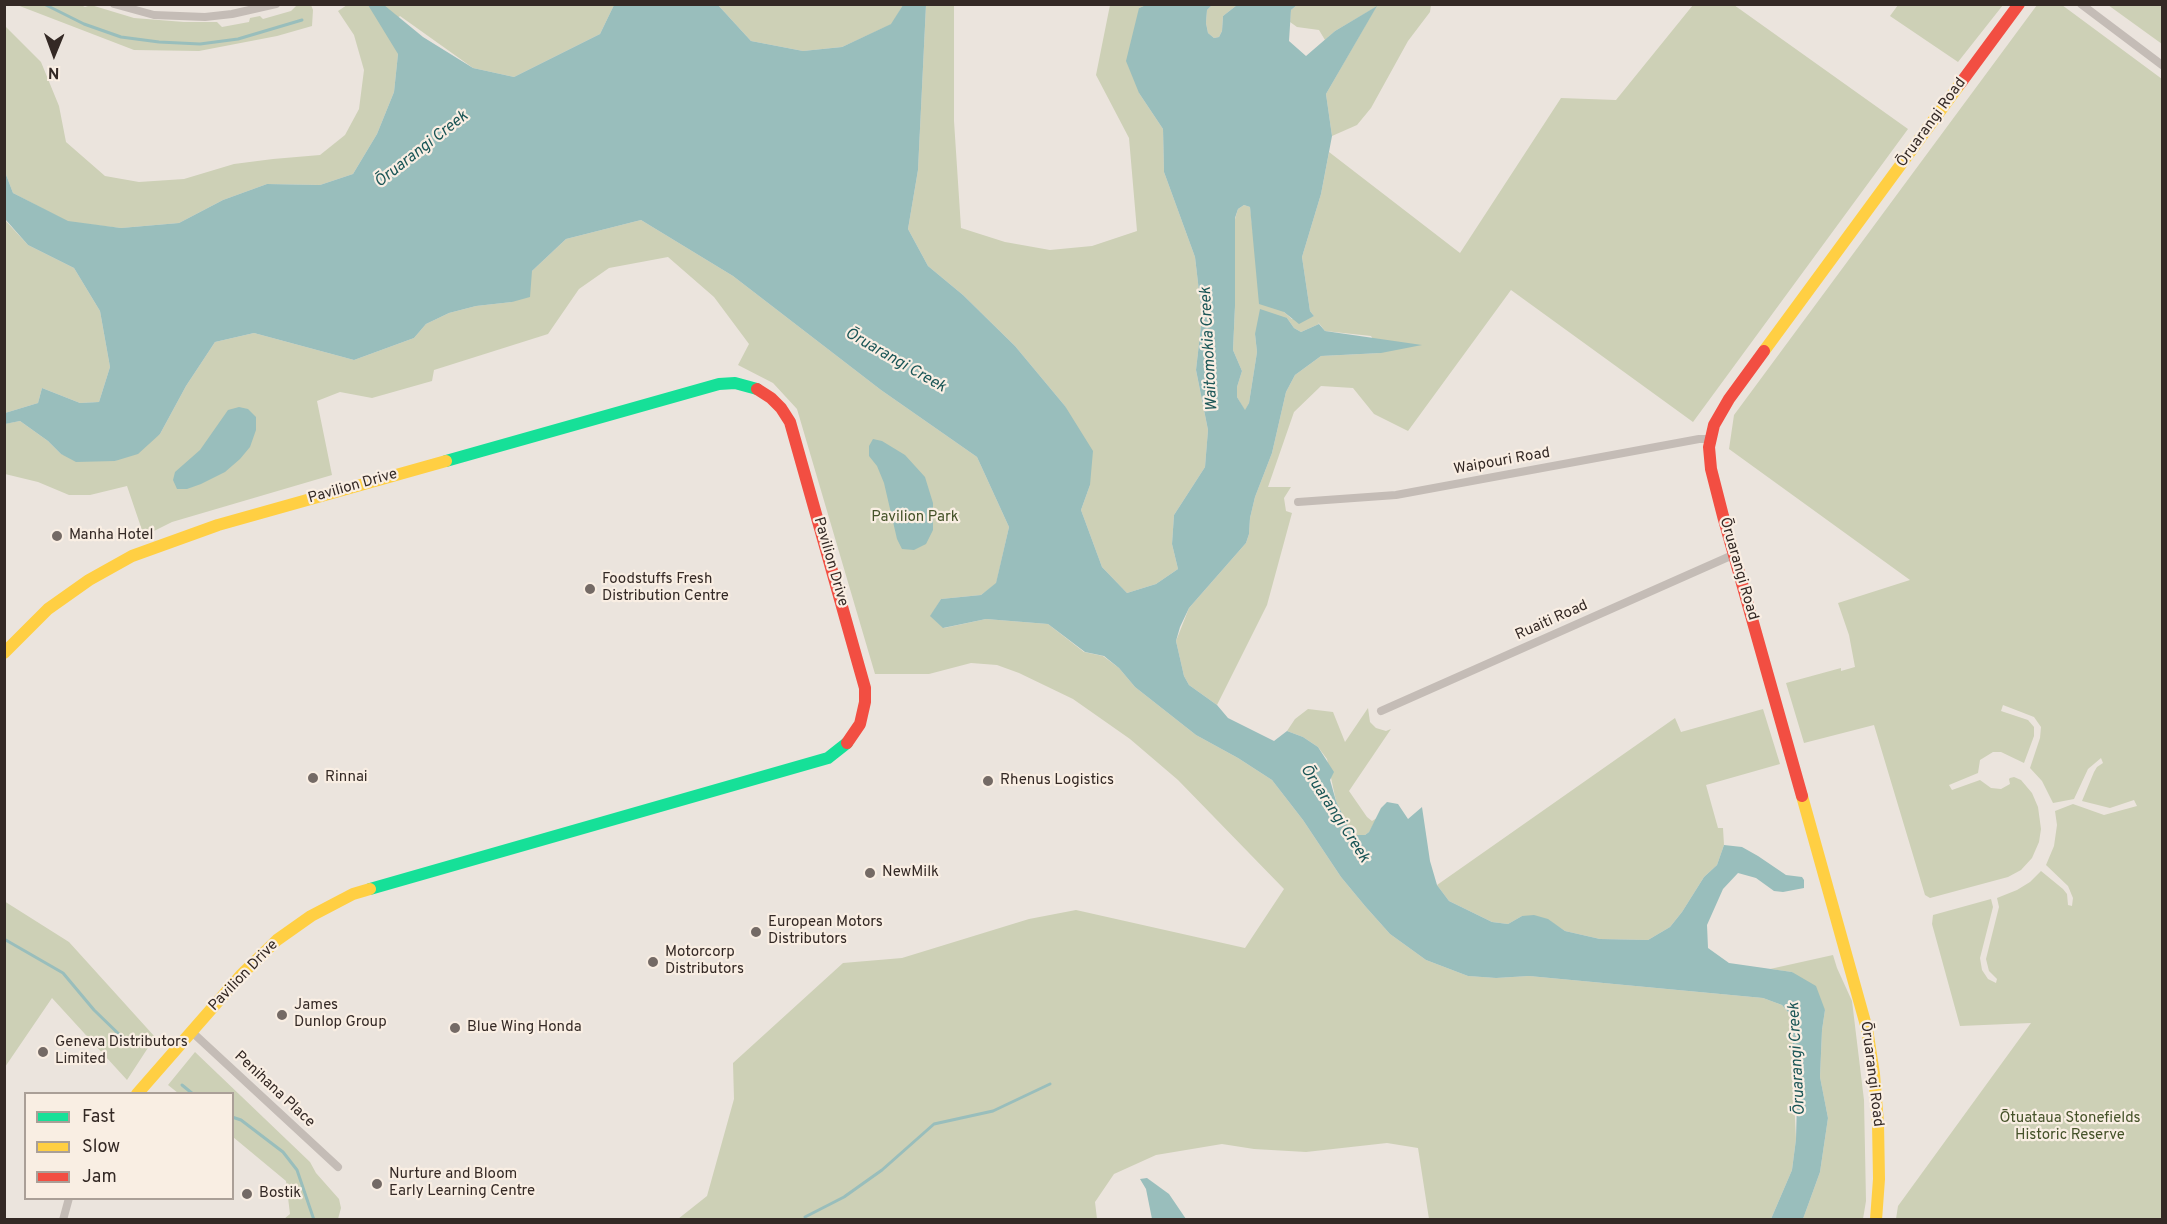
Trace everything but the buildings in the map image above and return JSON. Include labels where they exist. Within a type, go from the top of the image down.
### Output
[{"type":"street","points":[[114,4],[154,15],[205,17],[232,14],[276,4]]},
{"type":"street","name":"Ōruarangi Road","points":[[1876,1220],[1879,1179],[1878,1123],[1867,1029],[1711,469],[1710,439],[1714,425],[1729,399],[2019,4]]},
{"type":"street","points":[[2081,4],[2163,64]]},
{"type":"street","name":"Pavilion Drive","points":[[4,653],[48,609],[89,580],[132,556],[218,525],[718,384],[735,383],[760,390],[781,408],[790,422],[865,688],[865,702],[860,724],[841,749],[828,758],[818,761],[353,894],[311,916],[278,940],[242,974],[139,1092]]},
{"type":"street","name":"Waipouri Road","points":[[1298,502],[1396,495],[1699,439],[1710,439]]},
{"type":"street","name":"Ruaiti Road","points":[[1381,711],[1735,554]]},
{"type":"street","name":"Penihana Place","points":[[192,1032],[338,1167]]},
{"type":"street","points":[[63,1220],[68,1200]]},
{"type":"green space","points":[[79,4],[85,7],[91,5],[134,18],[217,22],[222,27],[249,22],[250,18],[260,16],[263,19],[291,11],[297,5],[311,5],[313,10],[312,26],[277,36],[199,51],[134,50],[17,5]]},
{"type":"green space","points":[[954,4],[954,121],[961,228],[1005,242],[1050,250],[1092,246],[1137,231],[1129,138],[1096,75],[1110,5],[1146,5],[1139,8],[1139,93],[1163,129],[1164,172],[1195,257],[1202,317],[1196,370],[1208,430],[1205,467],[1174,515],[1172,544],[1178,569],[1156,584],[1127,593],[1102,567],[1081,510],[1090,485],[1065,406],[1015,346],[963,295],[928,266],[908,229],[918,170],[926,5]]},
{"type":"green space","points":[[347,5],[614,5],[600,34],[514,77],[473,68],[400,16],[396,19],[398,54],[394,92],[377,134],[353,174],[320,185],[267,184],[223,200],[179,223],[121,228],[68,222],[13,193],[5,172],[4,25],[41,62],[59,106],[66,142],[105,176],[139,182],[184,179],[234,164],[320,155],[345,135],[359,109],[364,70],[354,35],[338,11]]},
{"type":"green space","points":[[718,5],[903,5],[892,24],[842,47],[803,51],[751,41]]},
{"type":"green space","points":[[1212,5],[1237,5],[1223,16],[1222,31],[1219,37],[1214,38],[1208,33],[1206,23],[1207,10]]},
{"type":"green space","points":[[1297,5],[1431,5],[1430,12],[1408,41],[1371,108],[1357,125],[1332,136],[1326,94],[1376,7],[1335,31],[1325,40],[1319,30],[1297,27],[1290,22],[1291,10]]},
{"type":"green space","points":[[1693,5],[1734,5],[1908,129],[1693,422],[1511,290],[1408,431],[1374,414],[1353,388],[1321,386],[1294,412],[1268,487],[1291,487],[1284,498],[1286,511],[1292,513],[1267,605],[1217,705],[1189,685],[1184,676],[1176,641],[1189,608],[1246,543],[1255,497],[1272,453],[1286,392],[1295,375],[1321,356],[1381,353],[1371,336],[1325,331],[1318,322],[1319,324],[1301,332],[1294,328],[1287,318],[1255,334],[1257,352],[1249,403],[1245,411],[1237,397],[1237,387],[1242,371],[1233,350],[1235,219],[1238,209],[1244,205],[1250,207],[1256,258],[1284,312],[1292,319],[1314,316],[1310,311],[1302,257],[1321,194],[1329,152],[1460,253],[1561,98],[1616,100]]},
{"type":"green space","points":[[1898,5],[2003,5],[1958,62],[1890,16]]},
{"type":"green space","name":"Ōtuataua Stonefields Historic Reserve","points":[[2037,5],[2062,5],[2162,79],[2162,1219],[1896,1219],[1898,1206],[2031,1023],[1960,1026],[1932,924],[1933,915],[1991,899],[1993,907],[1980,958],[1982,970],[1988,979],[1996,983],[1997,979],[1989,971],[1986,959],[1999,907],[1997,898],[2017,890],[2041,871],[2063,889],[2067,894],[2068,905],[2072,906],[2073,898],[2068,886],[2046,865],[2054,846],[2057,825],[2055,811],[2073,804],[2104,815],[2137,806],[2134,800],[2110,808],[2082,801],[2094,772],[2103,763],[2101,758],[2088,769],[2074,799],[2053,803],[2042,781],[2030,768],[2040,738],[2041,727],[2034,717],[2003,705],[2001,711],[2028,720],[2034,727],[2034,736],[2024,763],[2001,752],[1993,752],[1980,760],[1978,773],[1949,785],[1952,790],[1980,780],[1991,788],[2001,789],[2010,784],[2010,778],[2021,780],[2032,793],[2038,807],[2041,829],[2039,842],[2032,858],[2021,870],[2008,877],[1930,898],[1925,895],[1874,725],[1804,743],[1786,683],[1841,668],[1841,671],[1855,667],[1849,635],[1838,603],[1910,580],[1729,449],[1734,415]]},
{"type":"green space","points":[[2108,5],[2162,5],[2162,44]]},
{"type":"green space","points":[[4,219],[28,245],[74,268],[100,311],[110,367],[99,402],[80,403],[42,388],[38,403],[5,413]]},
{"type":"green space","name":"Pavilion Park","points":[[641,220],[733,276],[881,390],[977,457],[1009,527],[996,584],[981,595],[941,599],[931,616],[944,628],[986,619],[1048,624],[1084,652],[1103,656],[1119,668],[1135,687],[1196,735],[1272,780],[1303,820],[1341,877],[1365,906],[1390,934],[1426,960],[1468,976],[1496,978],[1529,976],[1763,998],[1782,1005],[1794,1019],[1792,1056],[1796,1139],[1792,1170],[1771,1219],[1429,1219],[1418,1148],[1387,1143],[1306,1152],[1254,1149],[1222,1144],[1156,1155],[1114,1174],[1095,1202],[1097,1219],[678,1219],[707,1196],[734,1099],[733,1063],[843,963],[902,958],[1029,919],[1076,910],[1245,948],[1284,889],[1178,780],[1130,739],[1073,699],[997,665],[971,663],[929,674],[875,674],[797,409],[773,383],[738,365],[749,344],[714,297],[668,257],[609,268],[579,289],[548,334],[434,370],[432,381],[372,398],[340,392],[317,401],[332,475],[172,522],[144,536],[127,486],[90,495],[69,495],[38,482],[5,474],[4,424],[20,421],[48,441],[61,454],[97,461],[115,461],[160,434],[186,386],[215,342],[254,333],[354,360],[414,338],[426,324],[449,313],[476,306],[512,302],[532,271],[566,239]]},
{"type":"green space","points":[[1368,708],[1370,722],[1376,728],[1386,731],[1391,729],[1349,791],[1367,817],[1372,821],[1377,818],[1365,835],[1352,835],[1336,801],[1327,759],[1318,747],[1303,737],[1287,731],[1295,719],[1308,709],[1333,712],[1345,742]]},
{"type":"green space","points":[[1763,709],[1780,764],[1706,785],[1718,828],[1723,828],[1724,845],[1717,865],[1704,877],[1670,927],[1648,940],[1600,939],[1565,931],[1548,920],[1522,916],[1508,924],[1492,922],[1449,901],[1437,885],[1675,718],[1681,732]]},
{"type":"green space","points":[[4,901],[69,942],[155,1037],[127,1080],[52,998],[5,1067]]},
{"type":"green space","points":[[1833,955],[1852,1001],[1864,1100],[1866,1201],[1863,1219],[1803,1219],[1820,1172],[1828,1118],[1820,1077],[1825,1010],[1792,972],[1770,969]]},
{"type":"green space","points":[[195,1052],[310,1162],[316,1173],[339,1199],[341,1208],[338,1219],[284,1219],[290,1214],[286,1181],[234,1138],[234,1092],[177,1092],[168,1085]]},
{"type":"water","name":"Waitomokia Creek","points":[[368,5],[384,5],[423,37],[473,68],[514,77],[600,34],[614,5],[718,5],[751,41],[803,51],[842,47],[891,24],[903,5],[926,5],[918,170],[908,229],[928,266],[963,295],[1015,346],[1065,406],[1093,451],[1090,485],[1081,510],[1102,567],[1127,593],[1156,584],[1178,569],[1172,544],[1174,515],[1205,467],[1208,430],[1196,370],[1202,317],[1195,257],[1164,172],[1163,129],[1139,93],[1126,61],[1139,8],[1146,5],[1212,5],[1207,10],[1206,23],[1208,33],[1214,38],[1219,37],[1222,31],[1223,16],[1237,5],[1297,5],[1291,10],[1289,41],[1306,56],[1335,31],[1377,6],[1326,94],[1332,136],[1321,194],[1302,257],[1310,311],[1314,316],[1299,324],[1284,312],[1259,304],[1250,207],[1244,205],[1238,209],[1235,218],[1233,350],[1242,371],[1237,387],[1237,397],[1245,410],[1249,403],[1257,352],[1255,334],[1260,309],[1287,318],[1294,328],[1301,332],[1319,324],[1325,331],[1422,345],[1381,353],[1321,356],[1295,375],[1286,392],[1272,453],[1255,497],[1246,543],[1189,608],[1180,627],[1176,641],[1184,676],[1189,685],[1217,705],[1228,718],[1274,741],[1287,731],[1303,737],[1318,747],[1334,772],[1330,780],[1336,801],[1352,835],[1365,835],[1369,832],[1381,808],[1387,802],[1398,804],[1408,819],[1422,807],[1430,861],[1437,885],[1449,901],[1492,922],[1508,924],[1522,916],[1534,915],[1548,919],[1565,931],[1600,939],[1648,940],[1670,927],[1682,912],[1704,877],[1717,865],[1724,845],[1742,847],[1786,875],[1802,877],[1804,888],[1783,892],[1774,891],[1756,878],[1738,873],[1723,889],[1707,925],[1708,948],[1729,963],[1792,972],[1816,986],[1825,1010],[1820,1077],[1828,1118],[1820,1172],[1803,1219],[1771,1219],[1792,1170],[1796,1139],[1797,1101],[1792,1056],[1794,1019],[1782,1005],[1763,998],[1529,976],[1496,978],[1468,976],[1426,960],[1390,934],[1365,906],[1341,877],[1303,820],[1272,780],[1196,735],[1135,687],[1119,668],[1104,656],[1085,652],[1048,624],[986,619],[943,628],[930,616],[941,599],[981,595],[996,583],[1009,527],[977,457],[881,390],[733,276],[641,220],[566,239],[532,271],[530,297],[449,313],[426,324],[414,338],[354,360],[254,333],[215,342],[186,386],[160,434],[138,454],[115,461],[76,462],[61,454],[48,441],[20,421],[5,424],[5,413],[38,403],[42,388],[80,403],[99,402],[110,367],[100,311],[74,268],[28,245],[5,219],[5,172],[13,193],[68,221],[121,228],[179,223],[223,200],[267,184],[320,185],[353,174],[377,134],[394,92],[398,54]]},
{"type":"water","points":[[239,407],[248,409],[256,417],[256,430],[250,447],[225,472],[187,489],[177,489],[173,480],[175,472],[200,450],[228,410]]},
{"type":"water","points":[[873,439],[882,441],[905,455],[925,477],[933,503],[933,530],[926,544],[914,550],[902,549],[897,539],[884,483],[877,466],[869,456],[869,446]]},
{"type":"water","points":[[1147,1178],[1169,1194],[1186,1219],[1152,1219],[1146,1189],[1140,1179]]},
{"type":"waterway","points":[[44,4],[84,24],[121,37],[159,42],[200,44],[238,39],[302,20]]},
{"type":"waterway","name":"Ōruarangi Creek","points":[[4,939],[63,973],[94,1010],[127,1042]]},
{"type":"waterway","points":[[805,1217],[844,1197],[882,1170],[934,1124],[993,1111],[1050,1084]]},
{"type":"waterway","name":"Ōruarangi Creek","points":[[182,1085],[191,1092]]},
{"type":"waterway","name":"Ōruarangi Creek","points":[[234,1118],[241,1120],[283,1152],[297,1170],[314,1220]]},
{"type":"traffic: fast","points":[[446,461],[719,384],[735,383],[757,389]]},
{"type":"traffic: fast","points":[[370,889],[828,758],[847,743]]},
{"type":"traffic: slow","points":[[1764,351],[1960,84]]},
{"type":"traffic: slow","points":[[4,653],[48,609],[89,580],[132,556],[218,525],[446,461]]},
{"type":"traffic: slow","points":[[1802,796],[1867,1029],[1878,1123],[1879,1179],[1876,1220]]},
{"type":"traffic: slow","points":[[139,1092],[242,974],[277,940],[311,916],[353,894],[370,889]]},
{"type":"traffic: jam","points":[[1960,84],[2019,4]]},
{"type":"traffic: jam","points":[[1764,351],[1729,399],[1714,425],[1709,447],[1711,469],[1723,516],[1802,796]]},
{"type":"traffic: jam","points":[[757,389],[771,398],[790,422],[865,688],[865,702],[860,724],[847,743]]},
{"type":"place","name":"Manha Hotel","points":[[57,536]]},
{"type":"place","name":"Foodstuffs Fresh Distribution Centre","points":[[590,589]]},
{"type":"place","name":"Rinnai","points":[[313,778]]},
{"type":"place","name":"Rhenus Logistics","points":[[988,781]]},
{"type":"place","name":"NewMilk","points":[[870,873]]},
{"type":"place","name":"European Motors Distributors","points":[[756,932]]},
{"type":"place","name":"Motorcorp Distributors","points":[[653,962]]},
{"type":"place","name":"James Dunlop Group","points":[[282,1015]]},
{"type":"place","name":"Blue Wing Honda","points":[[455,1028]]},
{"type":"place","name":"Geneva Distributors Limited","points":[[43,1052]]},
{"type":"place","name":"Nurture and Bloom Early Learning Centre","points":[[377,1184]]},
{"type":"place","name":"Bostik","points":[[247,1194]]}]
